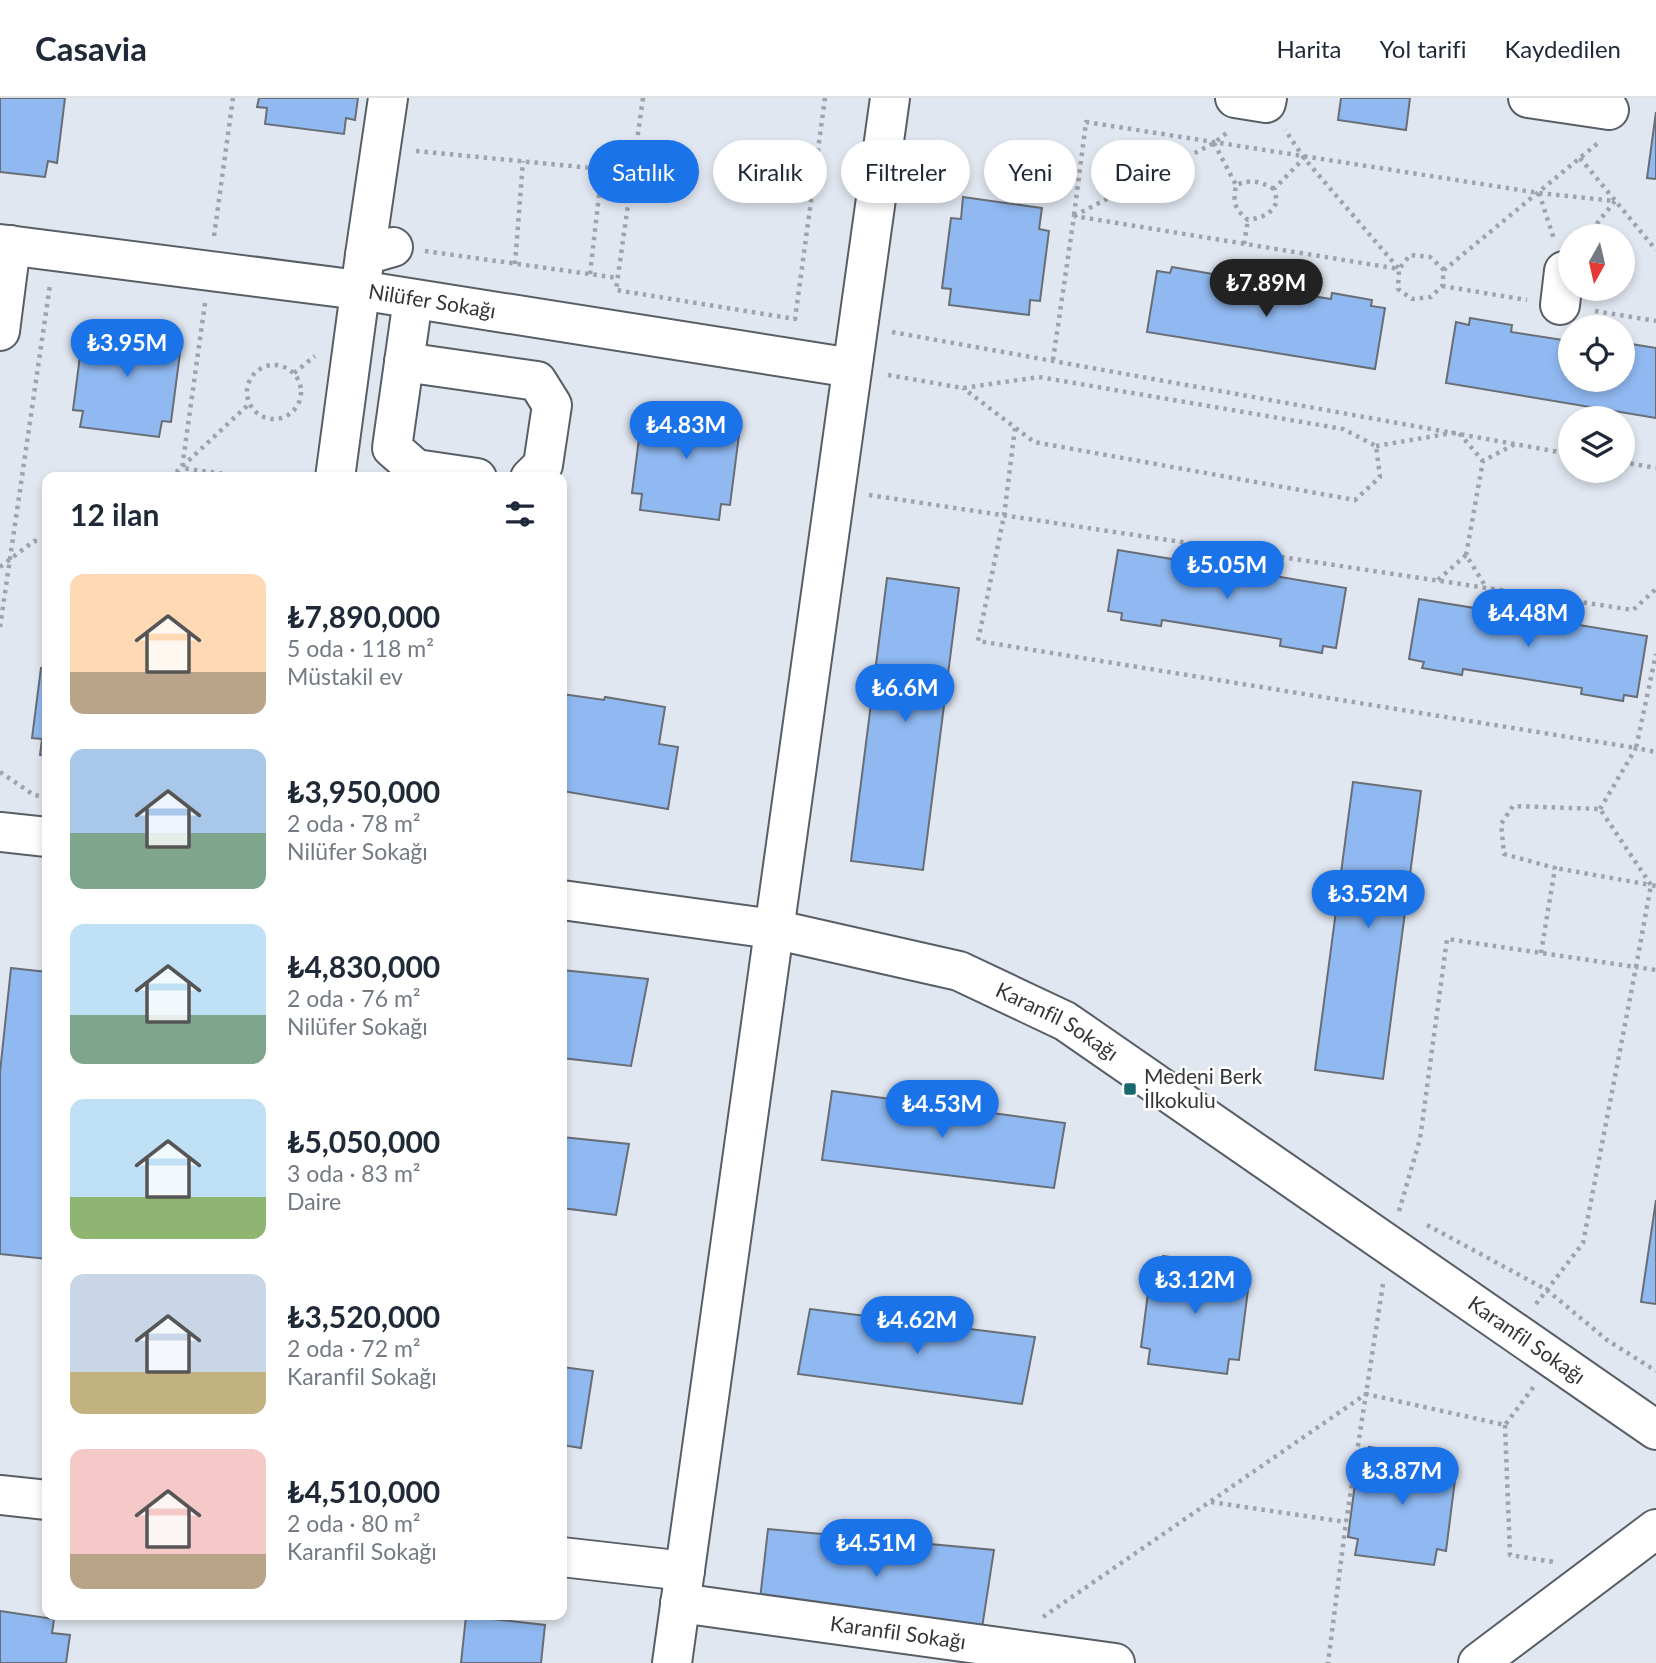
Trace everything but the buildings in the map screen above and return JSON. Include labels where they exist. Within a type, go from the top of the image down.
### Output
[{"type":"street","points":[[336,472],[368,278],[388,98]]},
{"type":"street","points":[[672,1663],[890,98]]},
{"type":"street","points":[[1528,98],[1609,110]]},
{"type":"street","name":"Nilüfer Sokağı","points":[[0,331],[6,245],[201,285],[368,278],[413,299],[852,368]]},
{"type":"street","points":[[413,299],[392,448],[416,469],[436,472]]},
{"type":"street","points":[[404,362],[537,381],[552,405],[543,465],[536,472]]},
{"type":"street","points":[[0,832],[42,836]]},
{"type":"street","name":"Karanfil Sokağı","points":[[567,901],[773,929],[959,971],[1065,1021],[1656,1430]]},
{"type":"street","points":[[0,1495],[42,1499]]},
{"type":"street","points":[[1478,1663],[1656,1529]]},
{"type":"street","name":"Karanfil Sokağı","points":[[567,1558],[682,1587],[1022,1650],[1115,1663]]},
{"type":"path","points":[[182,468],[205,301],[201,285],[233,98]]},
{"type":"path","points":[[643,98],[616,290],[795,319],[825,98]]},
{"type":"path","points":[[1073,216],[1214,143],[1256,100],[1399,269]]},
{"type":"path","points":[[1444,270],[1430,257],[1409,255],[1399,269],[1398,289],[1412,299],[1431,297],[1442,286],[1444,270],[1605,137],[1609,110]]},
{"type":"path","points":[[1053,360],[1086,122],[1304,158],[1539,193],[1615,201]]},
{"type":"path","points":[[1214,143],[1236,185],[1233,199],[1236,211],[1248,220],[1265,217],[1274,209],[1278,201],[1274,189],[1260,181],[1249,180],[1236,185]]},
{"type":"path","points":[[408,150],[601,169],[590,274]]},
{"type":"path","points":[[1274,189],[1304,158]]},
{"type":"path","points":[[1580,158],[1656,250]]},
{"type":"path","points":[[515,264],[523,162]]},
{"type":"path","points":[[1539,193],[1558,265]]},
{"type":"path","points":[[1597,224],[1615,201]]},
{"type":"path","points":[[1073,216],[1399,269]]},
{"type":"path","points":[[1244,244],[1248,220]]},
{"type":"path","points":[[294,373],[368,278],[515,264],[618,278]]},
{"type":"path","points":[[0,627],[51,278]]},
{"type":"path","points":[[886,331],[1558,452]]},
{"type":"path","points":[[279,365],[294,373],[301,391],[296,408],[289,414],[271,419],[262,417],[249,404],[247,387],[255,372],[262,367],[279,365]]},
{"type":"path","points":[[852,368],[963,388],[1039,377],[1343,429],[1376,446],[1458,432]]},
{"type":"path","points":[[963,388],[1034,442],[1354,500],[1380,477],[1376,446]]},
{"type":"path","points":[[177,472],[249,404]]},
{"type":"path","points":[[1015,427],[1004,516],[978,642],[1656,752]]},
{"type":"path","points":[[1458,432],[1483,461]]},
{"type":"path","points":[[1483,461],[1515,444]]},
{"type":"path","points":[[1438,580],[1466,555],[1483,461]]},
{"type":"path","points":[[1635,465],[1656,468]]},
{"type":"path","points":[[182,468],[210,472]]},
{"type":"path","points":[[860,494],[1633,610],[1656,589]]},
{"type":"path","points":[[0,567],[34,541],[42,541]]},
{"type":"path","points":[[1466,555],[1486,588]]},
{"type":"path","points":[[1600,809],[1636,748],[1656,654]]},
{"type":"path","points":[[0,772],[34,795],[42,796]]},
{"type":"path","points":[[1600,809],[1513,806],[1502,824],[1504,854],[1555,868],[1654,885]]},
{"type":"path","points":[[1514,1332],[1583,1243],[1654,885],[1600,809]]},
{"type":"path","points":[[1541,953],[1555,868]]},
{"type":"path","points":[[1328,1663],[1346,1522],[1389,1245],[1420,1139],[1447,939],[1656,970]]},
{"type":"path","points":[[1554,1359],[1505,1425],[1510,1555],[1600,1570]]},
{"type":"path","points":[[1022,1650],[1031,1626],[1366,1394],[1505,1425]]},
{"type":"path","points":[[1211,1502],[1346,1522]]},
{"type":"place","name":"Medeni Berk İlkokulu","points":[[1130,1089]]}]
